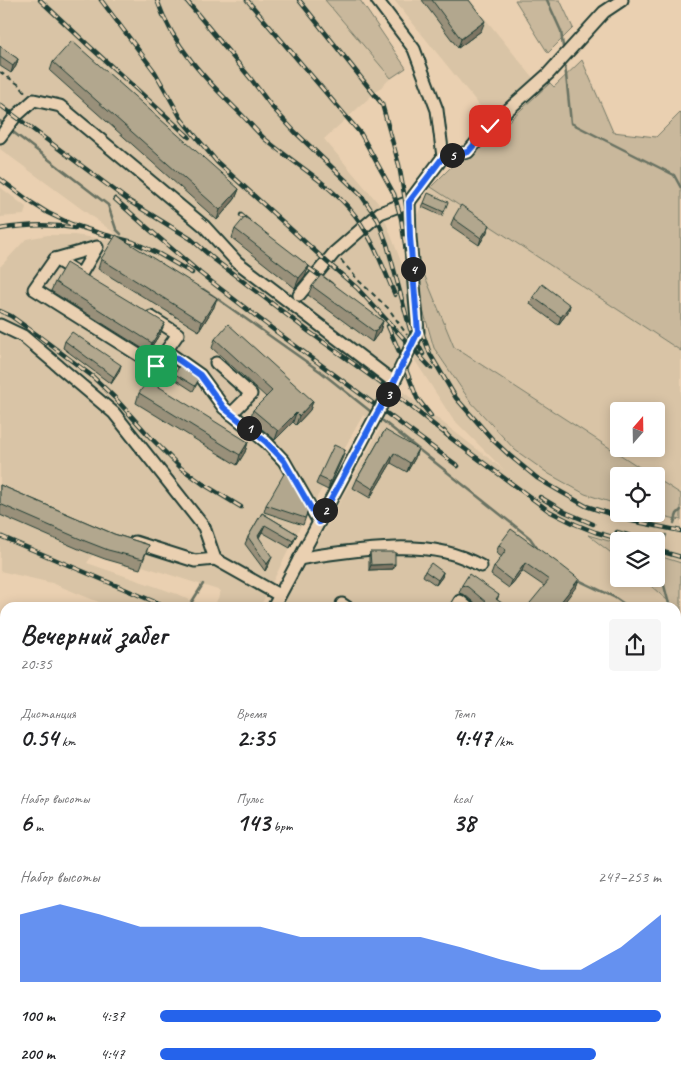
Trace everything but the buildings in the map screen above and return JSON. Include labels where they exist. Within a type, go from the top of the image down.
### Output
[{"type":"street","points":[[377,0],[414,49],[437,110],[443,157]]},
{"type":"street","points":[[299,295],[334,253],[380,214],[409,202],[443,157],[468,152],[490,126],[548,74],[604,12],[622,0]]},
{"type":"street","points":[[0,137],[15,117],[34,100],[60,106],[204,226],[237,262],[394,382]]},
{"type":"street","points":[[278,602],[299,559],[394,382],[418,332],[409,202]]},
{"type":"street","points":[[55,259],[85,277],[97,247],[55,259],[34,289],[156,366],[178,334],[138,309]]},
{"type":"street","points":[[0,325],[23,336],[114,412],[204,527],[215,559],[277,602]]},
{"type":"street","points":[[166,351],[200,375],[224,408],[266,442],[284,461],[319,522]]},
{"type":"street","points":[[216,363],[251,394],[232,414]]},
{"type":"street","points":[[125,538],[194,561],[215,559]]},
{"type":"street","points":[[299,559],[375,548],[420,548],[446,552],[481,566]]},
{"type":"path","points":[[0,72],[18,84],[34,100]]},
{"type":"path","points":[[334,253],[358,280],[389,308],[413,344]]},
{"type":"shaded area","points":[[0,0],[325,0],[391,78],[324,139],[379,204],[434,348],[470,401],[515,450],[549,474],[585,494],[610,502],[610,522],[665,522],[665,517],[681,521],[681,563],[665,558],[665,532],[610,532],[610,542],[590,536],[610,552],[610,587],[652,587],[669,602],[285,602],[380,429],[363,415],[297,533],[262,602],[216,602],[221,591],[95,551],[87,563],[177,594],[194,602],[99,602],[52,583],[0,571],[0,267],[26,239],[48,235],[74,235],[110,240],[177,279],[0,149]],"holes":[[[414,359],[452,418],[504,470],[398,388]]]},
{"type":"shaded area","points":[[325,0],[360,0],[406,68],[391,78]]},
{"type":"shaded area","points":[[394,0],[470,0],[534,79],[488,116]]},
{"type":"shaded area","points":[[515,0],[560,0],[573,28],[548,53]]},
{"type":"shaded area","points":[[582,60],[613,132],[656,137],[681,112],[681,351],[431,187],[452,166],[473,154],[550,83],[554,87]]},
{"type":"shaded area","points":[[0,187],[26,207],[24,215],[0,217]]},
{"type":"shaded area","points":[[431,187],[681,351],[681,494],[665,484],[665,467],[639,467],[625,458],[665,458],[665,402],[610,402],[610,448],[454,347],[422,269],[412,225]]},
{"type":"shaded area","points":[[422,269],[454,347],[610,448],[610,458],[625,458],[639,467],[610,467],[610,502],[585,494],[549,474],[515,450],[470,401],[434,348],[417,289]]},
{"type":"shaded area","points":[[665,484],[681,494],[681,520],[665,517]]},
{"type":"shaded area","points":[[588,535],[610,541],[610,552]]},
{"type":"shaded area","points":[[665,558],[681,563],[681,602],[669,602],[652,587],[665,587]]},
{"type":"waterway","points":[[547,0],[561,31],[563,47]]},
{"type":"waterway","points":[[565,65],[571,123],[674,175],[681,188]]},
{"type":"waterway","points":[[13,132],[108,205],[116,229],[121,234]]},
{"type":"waterway","points":[[203,289],[321,372],[370,411]]},
{"type":"waterway","points":[[383,421],[530,538],[537,548]]},
{"type":"waterway","points":[[674,523],[677,514],[681,510]]},
{"type":"waterway","points":[[576,579],[621,602]]},
{"type":"waterway","points":[[192,602],[203,584]]},
{"type":"waterway","points":[[664,587],[668,602]]},
{"type":"railway","points":[[40,0],[189,137]]},
{"type":"railway","points":[[101,0],[155,72],[182,120],[217,162],[357,288],[431,368]]},
{"type":"railway","points":[[157,0],[181,47],[203,75],[266,140],[320,181],[349,208],[370,239],[395,295]]},
{"type":"railway","points":[[186,0],[272,107],[295,132],[361,195],[378,220],[387,244],[410,329],[423,354]]},
{"type":"railway","points":[[247,0],[361,134],[394,194],[401,218],[418,321],[430,354],[456,398],[493,440],[537,478],[586,506],[632,521],[681,531]]},
{"type":"railway","points":[[299,0],[382,104],[399,165],[407,211],[407,223]]},
{"type":"railway","points":[[0,105],[129,201],[191,239],[215,260],[308,331],[390,390],[448,436]]},
{"type":"railway","points":[[0,179],[48,213],[71,224],[133,242],[192,273]]},
{"type":"railway","points":[[115,199],[200,273],[458,466]]},
{"type":"railway","points":[[241,215],[255,227]]},
{"type":"railway","points":[[0,229],[38,226],[75,228]]},
{"type":"railway","points":[[296,259],[331,284]]},
{"type":"railway","points":[[0,311],[11,316],[92,376],[181,468],[241,507]]},
{"type":"railway","points":[[388,326],[417,398],[431,416]]},
{"type":"railway","points":[[444,431],[448,436],[549,511],[575,524],[610,536]]},
{"type":"railway","points":[[540,497],[565,512],[593,524]]},
{"type":"railway","points":[[0,536],[155,602]]},
{"type":"railway","points":[[665,553],[681,557]]},
{"type":"route","points":[[156,366],[166,351],[200,375],[224,408],[266,442],[284,461],[319,522],[394,382],[418,332],[409,202],[443,157],[468,152],[490,126]]}]
